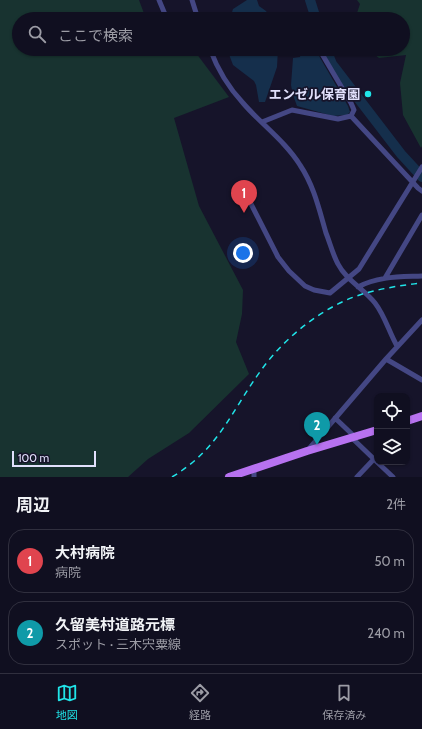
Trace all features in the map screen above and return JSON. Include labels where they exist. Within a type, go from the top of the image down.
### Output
[{"type":"main road","points":[[410,420],[422,416]]},
{"type":"main road","points":[[229,477],[254,473],[307,451],[374,431]]},
{"type":"street","points":[[159,0],[164,12]]},
{"type":"street","points":[[192,0],[196,12]]},
{"type":"street","points":[[214,56],[227,82],[242,103],[287,148],[303,170],[313,188],[329,242],[338,265],[375,303],[385,319],[391,336],[397,346]]},
{"type":"street","points":[[262,122],[292,110],[338,120],[351,116],[354,110],[351,103],[323,56]]},
{"type":"street","points":[[351,116],[422,191]]},
{"type":"street","points":[[246,194],[278,257],[289,271],[305,286],[314,290],[330,293],[359,269],[422,167]]},
{"type":"street","points":[[384,278],[422,215]]},
{"type":"street","points":[[358,287],[384,278],[422,276]]},
{"type":"street","points":[[307,451],[397,346],[422,320]]},
{"type":"street","points":[[386,359],[422,380]]},
{"type":"street","points":[[335,418],[374,459]]},
{"type":"street","points":[[357,477],[374,463]]},
{"type":"street","points":[[380,465],[393,477]]},
{"type":"green space","points":[[0,0],[139,0],[143,12],[12,12],[12,56],[198,56],[229,97],[174,118],[199,206],[243,290],[242,314],[236,342],[249,374],[189,433],[148,459],[128,477],[0,477]]},
{"type":"green space","points":[[357,0],[422,0],[421,148],[403,115],[400,83],[406,56],[410,56],[410,12],[357,12],[360,4]]},
{"type":"green space","points":[[376,56],[397,56],[379,58]]},
{"type":"water","points":[[247,0],[257,0],[259,6],[267,12],[232,12],[233,9]]},
{"type":"water","points":[[230,56],[278,56],[277,67],[265,102],[259,102],[254,81],[233,65]]},
{"type":"water","points":[[319,56],[348,106],[350,112],[347,115],[333,116],[297,106],[291,85],[293,58]]},
{"type":"waterway","points":[[310,0],[314,12]]},
{"type":"waterway","points":[[329,56],[332,64],[401,154],[422,177]]},
{"type":"railway","points":[[172,477],[202,454],[223,428],[262,369],[295,333],[322,313],[351,298],[380,290],[422,283]]},
{"type":"place","name":"エンゼル保育園","points":[[368,94]]},
{"type":"place","name":"大村病院","points":[[244,213]]},
{"type":"place","name":"久留美村道路元標","points":[[317,445]]}]
